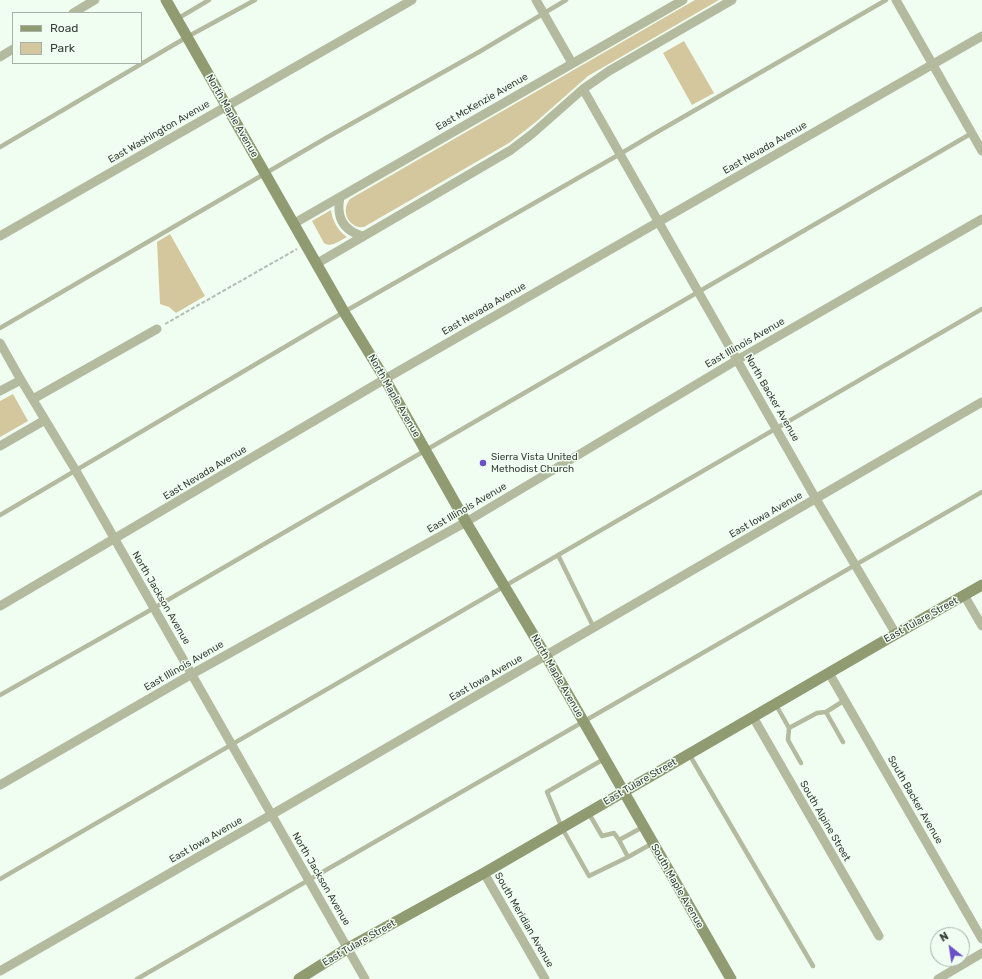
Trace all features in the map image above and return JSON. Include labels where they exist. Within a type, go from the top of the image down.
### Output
[{"type":"main road","name":"North Maple Avenue","points":[[166,0],[316,264],[385,379],[466,522],[546,656],[624,792]]},
{"type":"main road","name":"East Tulare Street","points":[[299,979],[348,948],[484,873],[829,672],[982,585]]},
{"type":"main road","name":"South Maple Avenue","points":[[624,792],[731,979]]},
{"type":"street","points":[[75,12],[95,0]]},
{"type":"street","name":"East Washington Avenue","points":[[0,236],[412,0]]},
{"type":"street","points":[[536,0],[572,63]]},
{"type":"street","name":"East McKenzie Avenue","points":[[293,224],[683,0]]},
{"type":"street","points":[[316,264],[511,150],[532,134],[583,89],[609,71],[732,0]]},
{"type":"street","points":[[896,0],[982,151]]},
{"type":"street","name":"East Nevada Avenue","points":[[0,606],[385,379],[659,223],[982,36]]},
{"type":"street","points":[[0,56],[12,50]]},
{"type":"street","name":"North Backer Avenue","points":[[583,89],[816,499],[896,634]]},
{"type":"street","points":[[340,198],[338,207],[339,216],[346,227],[354,233],[362,236]]},
{"type":"street","name":"East Illinois Avenue","points":[[0,785],[192,674],[466,522],[737,360],[982,219]]},
{"type":"street","points":[[32,399],[157,329]]},
{"type":"street","name":"North Jackson Avenue","points":[[0,342],[32,399],[76,471],[232,744],[271,816],[366,979]]},
{"type":"street","points":[[0,391],[21,380]]},
{"type":"street","name":"East Iowa Avenue","points":[[0,971],[271,816],[982,402]]},
{"type":"street","points":[[0,446],[45,420]]},
{"type":"street","points":[[964,595],[982,626]]},
{"type":"street","name":"South Backer Avenue","points":[[829,672],[982,939]]},
{"type":"street","name":"South Alpine Street","points":[[753,717],[879,936]]},
{"type":"street","name":"South Meridian Avenue","points":[[484,873],[545,979]]},
{"type":"street","points":[[938,979],[982,953]]},
{"type":"lane","points":[[177,19],[208,0]]},
{"type":"lane","points":[[142,63],[255,0]]},
{"type":"lane","points":[[0,328],[340,130],[479,52],[566,0]]},
{"type":"lane","points":[[0,515],[344,312],[886,0]]},
{"type":"lane","points":[[0,147],[141,64]]},
{"type":"lane","points":[[0,695],[154,608],[972,133]]},
{"type":"lane","points":[[0,879],[982,309]]},
{"type":"lane","points":[[137,979],[982,492]]},
{"type":"lane","points":[[558,555],[594,628]]},
{"type":"lane","points":[[789,728],[817,713],[826,712],[845,700]]},
{"type":"lane","points":[[775,704],[789,728],[788,740],[801,763]]},
{"type":"lane","points":[[826,712],[843,742]]},
{"type":"lane","points":[[689,754],[813,966]]},
{"type":"lane","points":[[604,759],[547,792],[562,828],[589,876],[653,843]]},
{"type":"lane","points":[[588,812],[602,836],[614,834],[628,857]]},
{"type":"lane","points":[[618,840],[643,827]]},
{"type":"path","points":[[157,329],[305,244]]},
{"type":"green space","points":[[695,0],[719,0],[588,76],[537,121],[509,143],[364,227],[359,227],[350,222],[346,214],[346,209],[350,199]]},
{"type":"green space","points":[[684,41],[714,93],[692,105],[663,53]]},
{"type":"green space","points":[[331,210],[336,225],[347,237],[329,245],[324,243],[312,221]]},
{"type":"green space","points":[[170,234],[205,296],[176,313],[169,307],[160,304],[157,242]]},
{"type":"green space","points":[[13,394],[28,421],[0,437],[0,401]]},
{"type":"place","name":"Sierra Vista United Methodist Church","points":[[483,463]]}]
